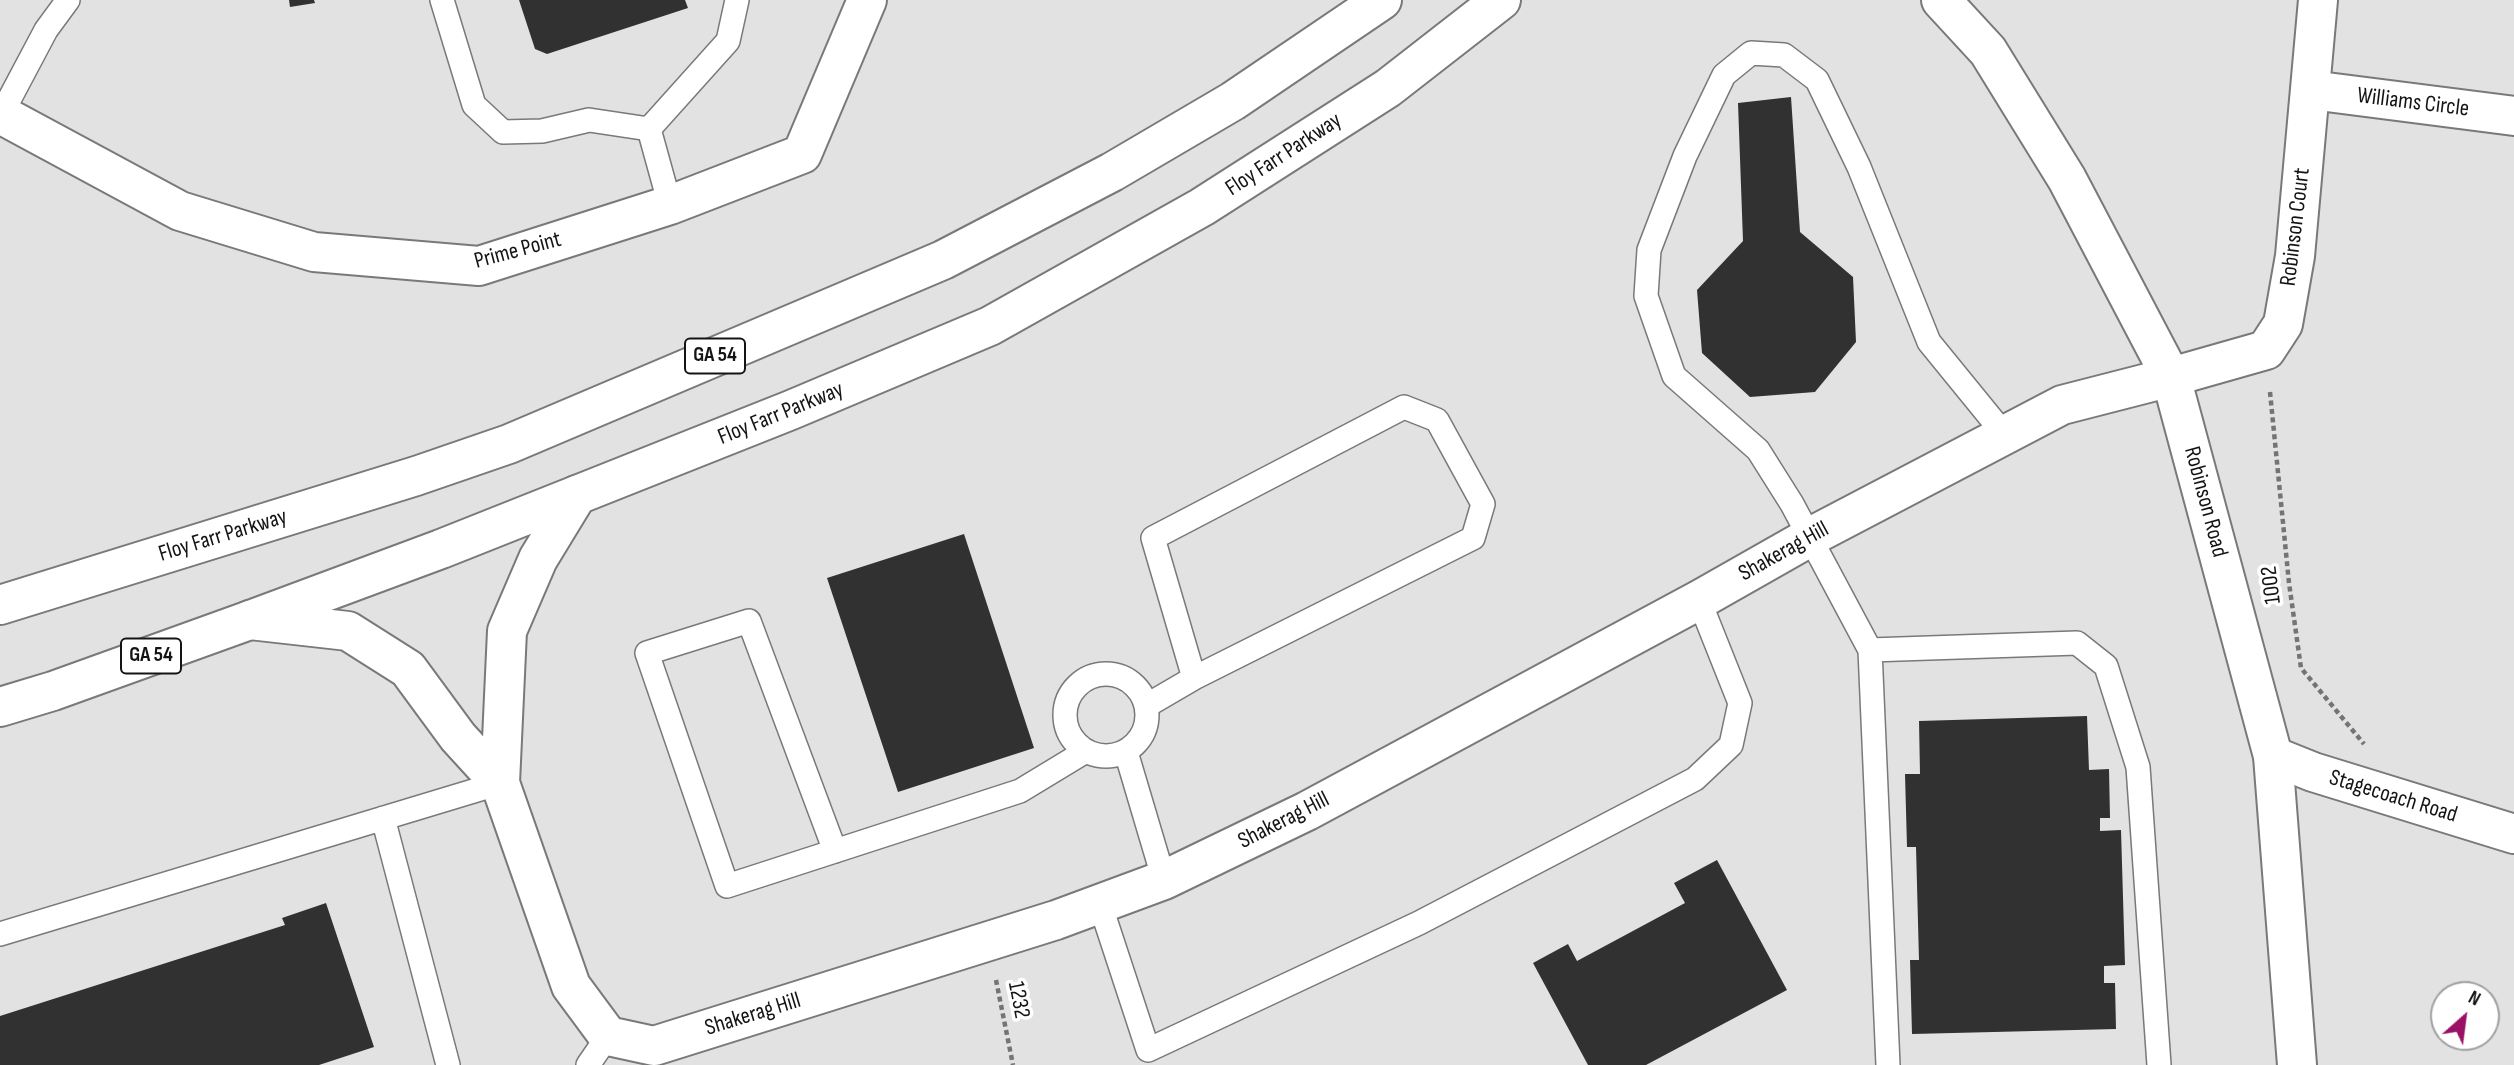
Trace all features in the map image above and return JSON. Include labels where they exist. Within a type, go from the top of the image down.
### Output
[{"type":"street","name":"Prime Point","points":[[1,115],[180,211],[314,252],[479,266],[670,205],[802,154],[867,0]]},
{"type":"street","name":"Floy Farr Parkway","points":[[0,605],[416,476],[509,444],[943,260],[1112,172],[1233,101],[1382,0]]},
{"type":"street","name":"Floy Farr Parkway","points":[[0,707],[53,691],[250,620],[577,495],[791,410],[990,326],[1202,207],[1377,96],[1501,0]]},
{"type":"street","name":"Robinson Road","points":[[1941,0],[1988,51],[2067,179],[2171,377],[2273,756],[2297,1065]]},
{"type":"street","name":"Robinson Court","points":[[2266,350],[2283,324],[2295,256],[2318,0]]},
{"type":"street","name":"Williams Circle","points":[[2311,90],[2514,116]]},
{"type":"street","points":[[2171,377],[2266,350]]},
{"type":"street","name":"Shakerag Hill","points":[[577,495],[538,559],[507,631],[500,783],[571,986],[598,1050],[656,1056],[1164,880],[1307,811],[1699,600],[1810,537],[2062,405],[2171,377]]},
{"type":"street","name":"Shakerag Hill","points":[[250,620],[348,631],[398,662],[408,669],[458,737],[500,783]]},
{"type":"street","name":"Stagecoach Road","points":[[2273,756],[2313,772],[2514,834]]},
{"type":"lane","points":[[1,115],[46,30],[68,0]]},
{"type":"lane","points":[[442,0],[474,104],[503,132],[542,131],[589,120],[649,129]]},
{"type":"lane","points":[[649,129],[728,41],[737,0]]},
{"type":"lane","points":[[1888,1065],[1870,650],[1792,504],[1758,450],[1674,376],[1646,296],[1649,250],[1685,156],[1724,75],[1751,53],[1784,55],[1817,80],[1859,167],[1929,342],[2004,434]]},
{"type":"lane","points":[[649,129],[670,205]]},
{"type":"lane","points":[[1146,706],[1194,678],[1472,538],[1483,504],[1437,420],[1404,407],[1153,538],[1194,678]]},
{"type":"lane","points":[[1100,904],[1148,1050],[1419,923],[1695,779],[1731,745],[1740,703],[1699,600]]},
{"type":"lane","points":[[835,851],[749,621],[647,653],[727,886],[1020,792],[1086,751]]},
{"type":"lane","points":[[1870,650],[2077,643],[2106,666],[2138,767],[2159,1065]]},
{"type":"lane","points":[[1099,675],[1120,676],[1131,683],[1146,706],[1144,732],[1126,752],[1099,756],[1075,743],[1068,732],[1066,705],[1072,693],[1081,683],[1099,675]]},
{"type":"lane","points":[[1126,752],[1164,880]]},
{"type":"lane","points":[[0,934],[500,783]]},
{"type":"lane","points":[[383,818],[448,1065]]},
{"type":"path","name":"1002","points":[[2266,350],[2289,583],[2301,668],[2365,746],[2376,768],[2376,790]]},
{"type":"path","name":"1232","points":[[989,941],[1013,1065]]},
{"type":"building","points":[[289,0],[314,0],[315,3],[290,7]]},
{"type":"building","points":[[519,0],[685,0],[688,8],[547,54],[535,49]]},
{"type":"building","points":[[1791,97],[1800,232],[1853,277],[1856,342],[1815,392],[1750,397],[1702,353],[1697,290],[1743,241],[1738,103]]},
{"type":"building","points":[[964,534],[1034,748],[898,792],[827,578]]},
{"type":"building","points":[[2087,716],[2089,770],[2109,769],[2110,818],[2100,818],[2100,831],[2121,830],[2125,965],[2104,966],[2104,983],[2115,983],[2116,1029],[1912,1034],[1910,960],[1919,960],[1916,847],[1907,847],[1905,774],[1920,774],[1919,721]]},
{"type":"building","points":[[1717,860],[1787,990],[1646,1065],[1588,1065],[1533,963],[1568,944],[1577,961],[1685,903],[1674,883]]},
{"type":"building","points":[[326,903],[374,1047],[319,1065],[0,1065],[0,1016],[285,925],[282,918]]}]
